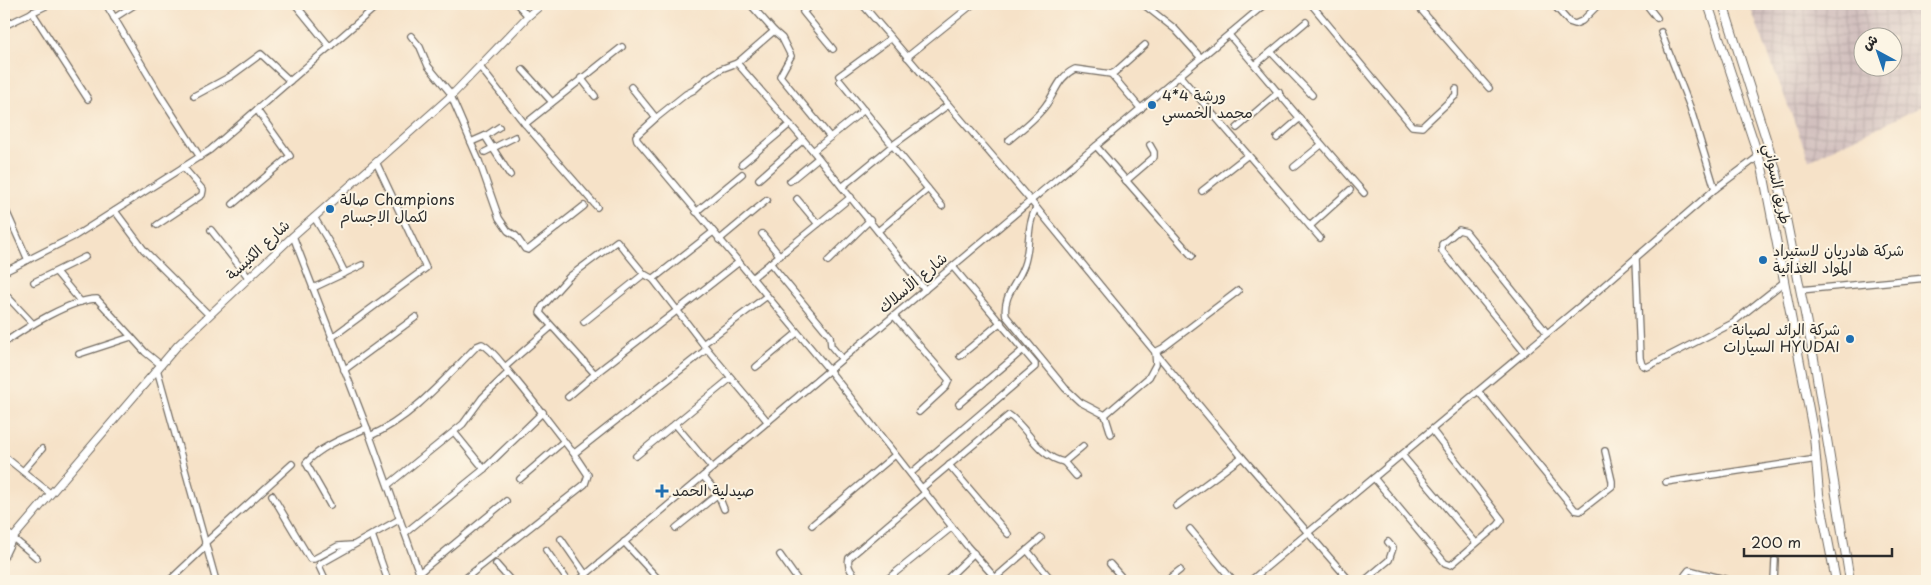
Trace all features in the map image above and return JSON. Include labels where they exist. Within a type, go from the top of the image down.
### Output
[{"type":"highway","name":"طريق السواني","points":[[1708,4],[1759,156],[1808,404],[1819,494],[1836,581]]},
{"type":"highway","name":"طريق السواني","points":[[1724,4],[1772,155],[1780,190],[1826,428],[1835,497],[1850,581]]},
{"type":"highway","points":[[1766,192],[1772,193],[1780,190]]},
{"type":"highway","points":[[1771,217],[1779,214],[1785,218]]},
{"type":"main road","name":"شارع الكنيسة","points":[[13,538],[159,367],[209,315],[293,236],[451,96],[528,16],[542,4]]},
{"type":"main road","points":[[4,531],[13,538]]},
{"type":"street","points":[[4,26],[50,4]]},
{"type":"street","points":[[106,4],[160,95],[200,157]]},
{"type":"street","points":[[114,18],[136,4]]},
{"type":"street","points":[[295,4],[330,47]]},
{"type":"street","points":[[4,272],[75,236],[210,150],[379,4]]},
{"type":"street","points":[[517,4],[528,16]]},
{"type":"street","points":[[750,4],[782,38],[791,56],[780,76],[830,137]]},
{"type":"street","points":[[812,4],[803,12],[833,49]]},
{"type":"street","points":[[862,4],[1031,201],[1242,457],[1350,581]]},
{"type":"street","points":[[908,57],[973,4]]},
{"type":"street","points":[[1143,4],[1175,29],[1201,58]]},
{"type":"street","name":"شارع الأسلاك","points":[[582,579],[1265,4]]},
{"type":"street","points":[[1311,4],[1412,126],[1422,127],[1456,95],[1456,89]]},
{"type":"street","points":[[1416,4],[1489,88]]},
{"type":"street","points":[[1553,4],[1569,22],[1575,24],[1582,21],[1599,4]]},
{"type":"street","points":[[1646,4],[1657,18]]},
{"type":"street","points":[[32,12],[88,99]]},
{"type":"street","points":[[1255,65],[1306,22]]},
{"type":"street","points":[[774,31],[737,63],[721,69],[656,118],[636,136],[637,140],[829,370],[952,527],[997,580],[1041,538]]},
{"type":"street","points":[[1661,32],[1690,107],[1714,188]]},
{"type":"street","points":[[1230,35],[1321,145],[1364,192]]},
{"type":"street","points":[[411,36],[420,46],[428,66],[451,96],[492,196],[499,218],[525,249],[528,250],[584,206]]},
{"type":"street","points":[[890,38],[840,78],[942,206]]},
{"type":"street","points":[[1112,74],[1145,45]]},
{"type":"street","points":[[526,124],[580,78],[622,47]]},
{"type":"street","points":[[1271,52],[1312,95]]},
{"type":"street","points":[[194,96],[230,76],[261,54],[290,81]]},
{"type":"street","points":[[737,63],[813,151],[925,290]]},
{"type":"street","points":[[480,67],[526,124],[598,207]]},
{"type":"street","points":[[1009,140],[1038,115],[1048,103],[1060,82],[1075,69],[1112,74],[1141,109]]},
{"type":"street","points":[[523,70],[552,102]]},
{"type":"street","points":[[1180,76],[1320,238]]},
{"type":"street","points":[[580,78],[595,96]]},
{"type":"street","points":[[631,87],[656,118]]},
{"type":"street","points":[[1238,128],[1279,92]]},
{"type":"street","points":[[842,187],[893,145],[948,105]]},
{"type":"street","points":[[233,204],[290,156],[257,110]]},
{"type":"street","points":[[813,151],[864,110]]},
{"type":"street","points":[[1277,138],[1300,118]]},
{"type":"street","points":[[742,164],[790,124]]},
{"type":"street","points":[[470,142],[485,136],[499,127]]},
{"type":"street","points":[[485,136],[510,175]]},
{"type":"street","points":[[485,152],[515,137]]},
{"type":"street","points":[[758,179],[803,140]]},
{"type":"street","points":[[1126,180],[1154,157],[1154,152],[1150,145]]},
{"type":"street","points":[[1294,167],[1321,145]]},
{"type":"street","points":[[1096,146],[1192,256]]},
{"type":"street","points":[[1202,191],[1248,155]]},
{"type":"street","points":[[1250,581],[1547,334],[1714,188],[1759,156]]},
{"type":"street","points":[[790,181],[818,158]]},
{"type":"street","points":[[331,338],[426,268],[376,162]]},
{"type":"street","points":[[158,225],[202,195],[203,190],[183,167]]},
{"type":"street","points":[[696,212],[742,174]]},
{"type":"street","points":[[878,231],[928,189]]},
{"type":"street","points":[[1310,226],[1350,190]]},
{"type":"street","points":[[752,278],[850,197]]},
{"type":"street","points":[[798,199],[818,224]]},
{"type":"street","points":[[719,240],[767,200]]},
{"type":"street","points":[[4,206],[28,260]]},
{"type":"street","points":[[1036,208],[1030,223],[1028,250],[1024,267],[1005,303],[1006,316],[1065,388],[1080,402],[1105,415],[1111,434]]},
{"type":"street","points":[[115,212],[144,250],[209,315]]},
{"type":"street","points":[[314,217],[345,273]]},
{"type":"street","points":[[828,261],[870,220]]},
{"type":"street","points":[[4,227],[11,223]]},
{"type":"street","points":[[210,230],[248,278]]},
{"type":"street","points":[[1524,352],[1442,251],[1442,244],[1450,236],[1459,230],[1466,232],[1547,334]]},
{"type":"street","points":[[653,279],[713,232]]},
{"type":"street","points":[[762,234],[780,256]]},
{"type":"street","points":[[293,236],[370,436],[422,581]]},
{"type":"street","points":[[595,374],[551,327],[540,310],[569,277],[617,241],[644,274],[653,279],[705,347],[768,422]]},
{"type":"street","points":[[34,282],[85,257]]},
{"type":"street","points":[[1636,258],[1640,358],[1642,365],[1647,368],[1735,322],[1784,282]]},
{"type":"street","points":[[568,397],[739,262]]},
{"type":"street","points":[[770,263],[830,336],[831,346],[842,359]]},
{"type":"street","points":[[313,288],[362,265]]},
{"type":"street","points":[[911,473],[1035,367],[1035,364],[952,267]]},
{"type":"street","points":[[56,272],[81,302]]},
{"type":"street","points":[[584,322],[644,274]]},
{"type":"street","points":[[1800,290],[1927,278]]},
{"type":"street","points":[[1155,352],[1163,348],[1238,291]]},
{"type":"street","points":[[4,292],[33,324]]},
{"type":"street","points":[[571,450],[576,452],[767,296]]},
{"type":"street","points":[[4,342],[33,324],[81,302],[99,300],[159,367],[216,581]]},
{"type":"street","points":[[894,316],[949,380],[946,387],[919,412]]},
{"type":"street","points":[[344,370],[416,317]]},
{"type":"street","points":[[960,356],[1000,322]]},
{"type":"street","points":[[505,367],[551,327]]},
{"type":"street","points":[[756,367],[797,333]]},
{"type":"street","points":[[79,354],[131,337]]},
{"type":"street","points":[[370,436],[387,428],[409,412],[482,344],[487,346],[543,412],[588,475],[585,484],[462,581]]},
{"type":"street","points":[[959,404],[1023,350]]},
{"type":"street","points":[[1105,415],[1149,377],[1156,364],[1155,352]]},
{"type":"street","points":[[388,485],[463,424],[482,398],[510,372]]},
{"type":"street","points":[[636,456],[731,378]]},
{"type":"street","points":[[1478,391],[1575,510],[1580,511],[1612,486],[1605,451]]},
{"type":"street","points":[[405,533],[484,470],[543,412]]},
{"type":"street","points":[[860,581],[852,572],[848,563],[849,558],[924,491],[949,465],[1009,415],[1049,457],[1064,462],[1076,476]]},
{"type":"street","points":[[676,424],[712,468]]},
{"type":"street","points":[[330,506],[306,462],[331,445],[367,428]]},
{"type":"street","points":[[1374,478],[1446,564],[1451,564],[1476,544],[1501,522],[1501,517],[1432,430]]},
{"type":"street","points":[[454,432],[484,470]]},
{"type":"street","points":[[520,479],[564,441]]},
{"type":"street","points":[[1064,462],[1083,446]]},
{"type":"street","points":[[23,471],[42,449]]},
{"type":"street","points":[[812,525],[896,455]]},
{"type":"street","points":[[1402,455],[1476,544]]},
{"type":"street","points":[[4,456],[50,494]]},
{"type":"street","points":[[1176,506],[1242,457]]},
{"type":"street","points":[[1666,482],[1816,459]]},
{"type":"street","points":[[169,581],[292,464]]},
{"type":"street","points":[[949,465],[1008,534]]},
{"type":"street","points":[[703,476],[718,494],[724,510]]},
{"type":"street","points":[[676,528],[718,494]]},
{"type":"street","points":[[272,495],[310,559],[314,559],[338,546],[352,545]]},
{"type":"street","points":[[419,573],[506,501]]},
{"type":"street","points":[[326,581],[319,566],[320,564],[400,518]]},
{"type":"street","points":[[885,581],[952,527]]},
{"type":"street","points":[[1190,529],[1233,581]]},
{"type":"street","points":[[372,534],[388,581]]},
{"type":"street","points":[[4,557],[13,538],[37,558]]},
{"type":"street","points":[[561,540],[582,579]]},
{"type":"street","points":[[624,542],[660,581]]},
{"type":"street","points":[[1364,581],[1389,560],[1393,548],[1388,542]]},
{"type":"street","points":[[546,550],[568,581]]},
{"type":"street","points":[[1027,550],[1049,577]]},
{"type":"street","points":[[945,581],[974,553]]},
{"type":"street","points":[[780,554],[797,581]]},
{"type":"street","points":[[1774,560],[1774,581]]},
{"type":"street","points":[[496,564],[511,581]]},
{"type":"street","points":[[1110,564],[1125,581]]},
{"type":"street","points":[[1166,581],[1180,570]]},
{"type":"street","points":[[1685,581],[1685,575],[1688,570],[1732,581]]},
{"type":"shaded area","points":[[1749,4],[1927,4],[1927,104],[1809,160]]},
{"type":"place","name":"4*4 ورشة محمد الخمسي","points":[[1152,105]]},
{"type":"place","name":"صالة Champions لكمال الاجسام","points":[[330,209]]},
{"type":"place","name":"شركة هادريان لاستيراد المواد الغذائية","points":[[1763,260]]},
{"type":"place","name":"شركة الرائد لصيانة السيارات HYUDAI","points":[[1850,339]]},
{"type":"place","name":"صيدلية الحمد","points":[[662,491]]}]
